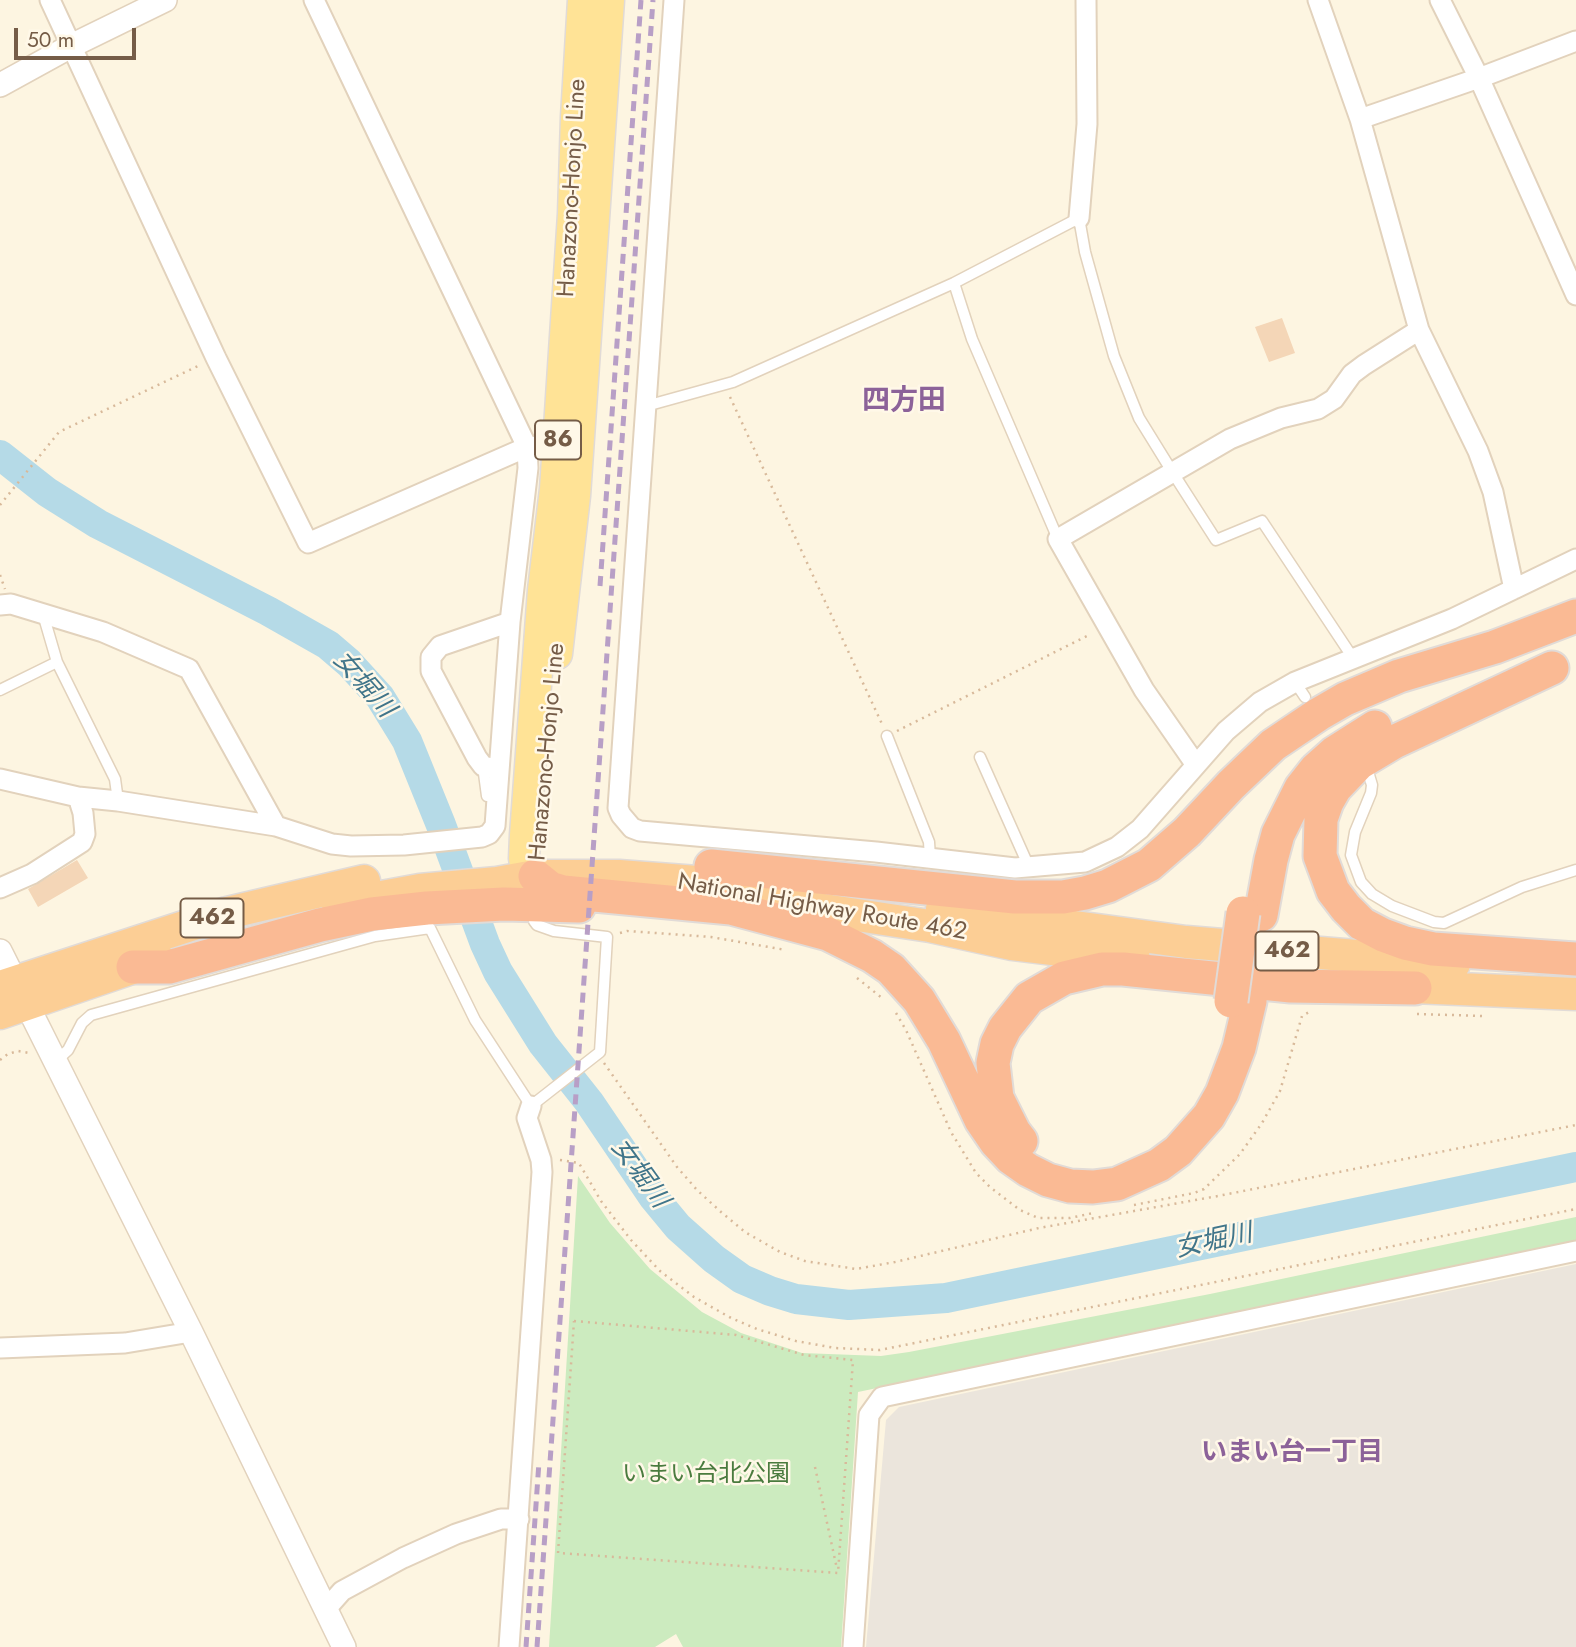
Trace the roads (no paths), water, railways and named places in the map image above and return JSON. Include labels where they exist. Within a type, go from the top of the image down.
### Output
[{"type":"highway","points":[[711,866],[1015,897],[1063,897],[1085,893],[1108,886],[1149,865],[1187,832],[1273,745],[1319,714],[1354,695],[1399,676],[1495,647],[1576,616]]},
{"type":"highway","points":[[11,997],[133,967],[169,967],[320,925],[372,914],[416,879],[493,872],[685,912],[798,939],[828,934],[853,945],[891,969],[906,983],[932,1020],[981,1120],[1011,1158],[1048,1180],[1070,1186],[1117,1184],[1159,1165],[1178,1151],[1209,1116],[1222,1093],[1239,1048],[1240,1001],[1260,836],[1279,791],[1306,754],[1344,724],[1495,647]]},
{"type":"highway","points":[[1252,914],[1290,807],[1316,769],[1334,753],[1376,727],[1420,707],[1564,663]]},
{"type":"highway","points":[[1564,663],[1394,742],[1359,762],[1335,788],[1327,802],[1321,819],[1320,856],[1334,891],[1346,908],[1362,924],[1383,935],[1433,949],[1576,962]]},
{"type":"highway","name":"National Highway Route 462","points":[[11,997],[227,913],[318,890],[493,872],[534,864],[646,859],[711,866],[830,892],[1174,940],[1443,964],[1576,962]]},
{"type":"highway","name":"National Highway Route 462","points":[[534,864],[619,876],[710,883],[804,907],[930,926],[1012,943],[1260,975],[1410,1001],[1563,1000]]},
{"type":"highway","points":[[534,864],[550,888],[562,892],[731,908],[798,939]]},
{"type":"highway","points":[[1240,1001],[1217,1058],[1196,1099],[1170,1132],[1137,1156],[1099,1167],[1060,1164],[1027,1146],[1004,1115],[997,1098],[993,1063],[997,1044],[1005,1028],[1029,998],[1082,972],[1123,969],[1410,1001]]},
{"type":"main road","name":"Hanazono-Honjo Line","points":[[534,864],[543,590],[557,447],[573,214],[583,0]]},
{"type":"main road","name":"Hanazono-Honjo Line","points":[[534,864],[575,496],[609,0]]},
{"type":"street","points":[[50,0],[216,358],[307,543],[527,447],[557,447]]},
{"type":"street","points":[[0,85],[71,46],[165,0]]},
{"type":"street","points":[[314,0],[527,447],[528,468],[510,622],[497,819],[489,834],[493,872]]},
{"type":"street","points":[[674,0],[646,406],[614,775],[618,808],[621,816],[632,828],[640,831],[1015,868],[1085,862],[1117,847],[1140,829],[1226,731],[1260,702],[1300,690],[1353,658],[1452,619],[1576,559]]},
{"type":"street","points":[[1079,218],[1087,124],[1086,0]]},
{"type":"street","points":[[1318,0],[1360,120],[1419,330],[1478,452],[1493,492],[1514,589]]},
{"type":"street","points":[[1440,0],[1479,78],[1576,295]]},
{"type":"street","points":[[1360,120],[1576,41]]},
{"type":"street","points":[[1196,765],[1144,690],[1058,539],[1230,439],[1281,418],[1318,409],[1334,399],[1352,374],[1419,330]]},
{"type":"street","points":[[0,605],[11,604],[103,632],[189,669],[276,826]]},
{"type":"street","points":[[487,767],[431,671],[431,657],[440,646],[510,622]]},
{"type":"street","points":[[0,779],[78,797],[276,826],[332,844],[360,847],[416,879]]},
{"type":"street","points":[[0,888],[32,873],[82,842],[85,834],[78,797]]},
{"type":"street","points":[[0,951],[11,997],[56,1061],[344,1647]]},
{"type":"street","points":[[509,1647],[541,1185],[540,1157],[527,1118],[533,1104]]},
{"type":"street","points":[[853,1647],[869,1415],[882,1397],[1576,1251]]},
{"type":"street","points":[[0,1348],[125,1343],[191,1332]]},
{"type":"street","points":[[326,1609],[342,1591],[402,1558],[456,1534],[501,1519],[519,1519]]},
{"type":"lane","points":[[646,406],[724,384],[954,283],[1079,218],[1084,252],[1114,356],[1139,418],[1173,473],[1216,540],[1262,521],[1353,658]]},
{"type":"lane","points":[[954,283],[972,339],[1058,539]]},
{"type":"lane","points":[[43,614],[57,662],[115,779],[118,801]]},
{"type":"lane","points":[[0,690],[57,662]]},
{"type":"lane","points":[[887,736],[929,842],[930,858]]},
{"type":"lane","points":[[980,757],[1029,867]]},
{"type":"lane","points":[[487,767],[487,796]]},
{"type":"lane","points":[[1369,775],[1371,793],[1355,832],[1351,855],[1361,882],[1372,894],[1392,906],[1434,922],[1444,923],[1522,887],[1576,870]]},
{"type":"lane","points":[[56,1061],[68,1050],[82,1023],[91,1015],[375,936],[430,928],[475,1020],[533,1104],[596,1057],[601,1049],[607,937],[554,931],[537,925],[534,921]]},
{"type":"waterway","name":"女堀川","points":[[0,455],[47,492],[98,524],[268,611],[328,645],[349,663],[380,697],[407,741],[498,972],[543,1044],[589,1102],[654,1198],[678,1227],[714,1259],[742,1279],[796,1299],[849,1305],[946,1298],[1576,1167]]},
{"type":"railway","points":[[600,586],[641,0]]},
{"type":"railway","points":[[537,1647],[653,0]]},
{"type":"railway","points":[[526,1647],[539,1462]]},
{"type":"district","name":"四方田","points":[[904,402]]},
{"type":"district","name":"いまい台一丁目","points":[[1292,1454]]},
{"type":"park label","name":"いまい台北公園","points":[[706,1475]]}]
